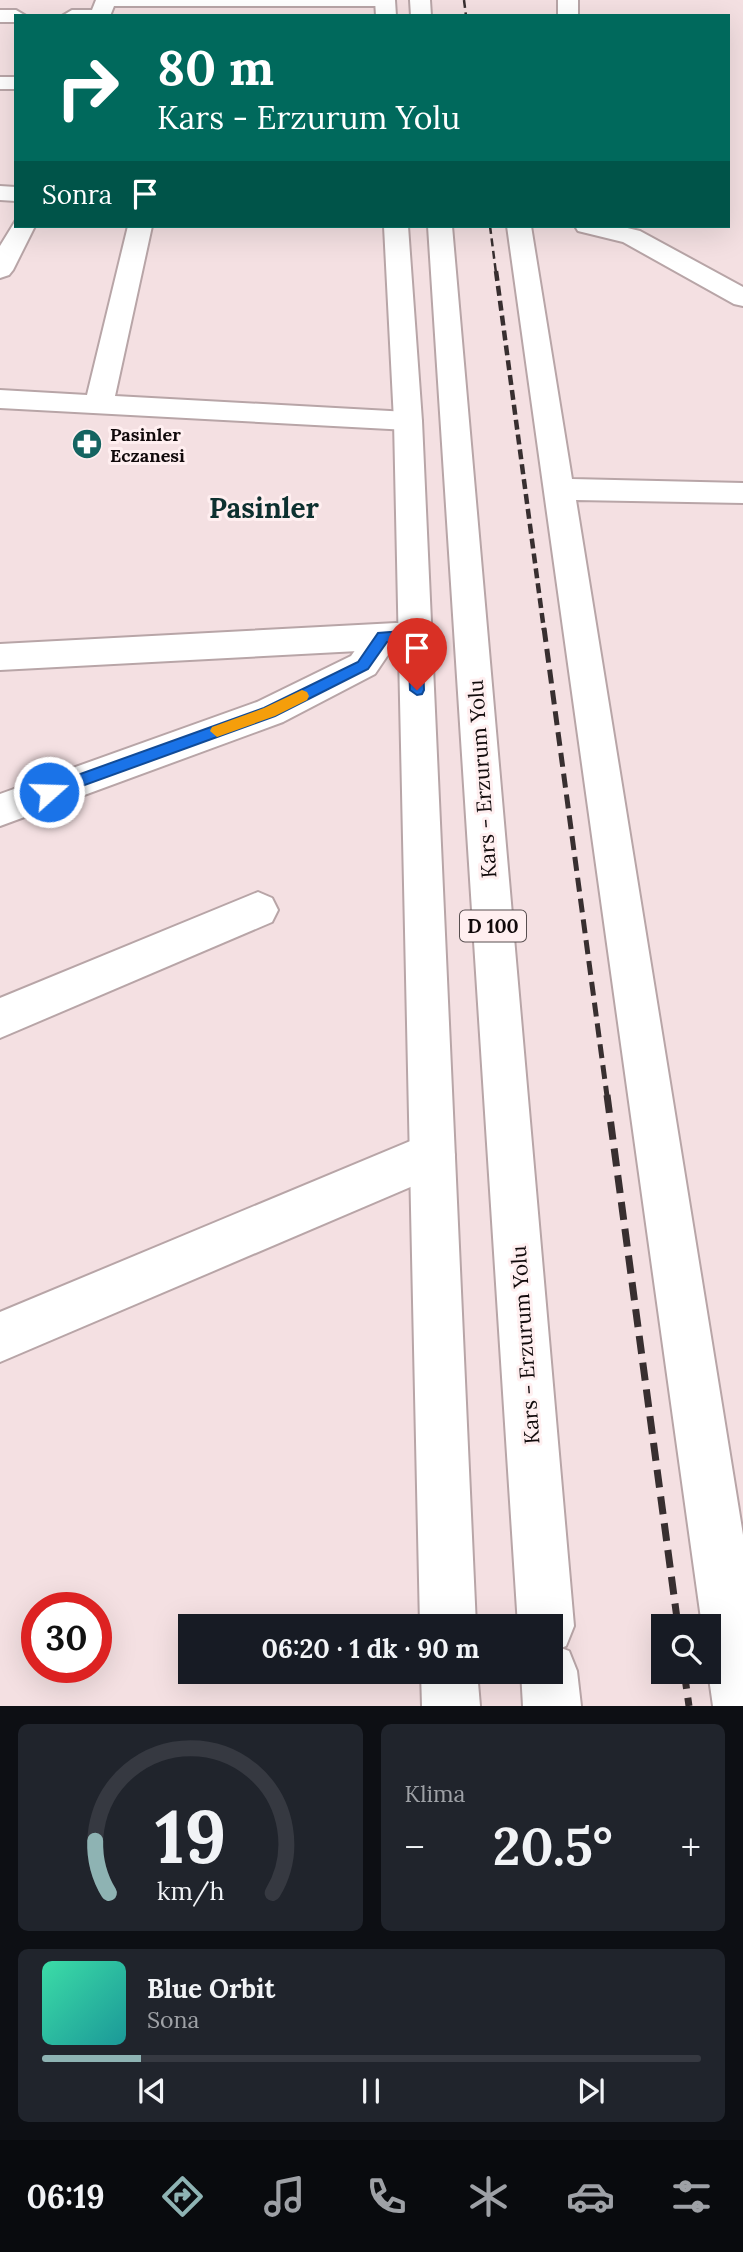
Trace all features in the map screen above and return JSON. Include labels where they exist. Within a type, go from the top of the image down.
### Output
[{"type":"main road","points":[[106,0],[385,0]]},
{"type":"main road","points":[[0,271],[22,228]]},
{"type":"main road","points":[[99,404],[140,228]]},
{"type":"main road","points":[[396,228],[408,421],[399,636],[432,1155],[448,1614]]},
{"type":"main road","name":"Kars - Erzurum Yolu","points":[[440,228],[545,1614]]},
{"type":"main road","points":[[519,228],[742,1706]]},
{"type":"main road","points":[[596,228],[631,236],[728,287],[743,298]]},
{"type":"main road","points":[[0,399],[408,421]]},
{"type":"main road","points":[[558,489],[743,493]]},
{"type":"main road","points":[[0,657],[399,636]]},
{"type":"main road","points":[[0,810],[270,712],[363,665],[399,636]]},
{"type":"main road","points":[[0,1018],[258,910]]},
{"type":"main road","points":[[0,1337],[432,1155]]},
{"type":"main road","points":[[450,1684],[451,1706]]},
{"type":"main road","points":[[550,1684],[552,1706]]},
{"type":"railway","points":[[464,0],[466,14]]},
{"type":"railway","points":[[490,228],[496,273]]},
{"type":"railway","points":[[496,271],[544,630]]},
{"type":"railway","points":[[544,628],[607,1096]]},
{"type":"railway","points":[[607,1095],[676,1614]]},
{"type":"railway","points":[[686,1684],[689,1706]]},
{"type":"slow traffic","points":[[217,731],[270,712],[302,696]]},
{"type":"place","name":"Pasinler Eczanesi","points":[[87,444]]},
{"type":"district","name":"Pasinler","points":[[264,508]]},
{"type":"route","points":[[49,792],[270,712],[363,665],[383,636],[415,635],[417,690]]}]
